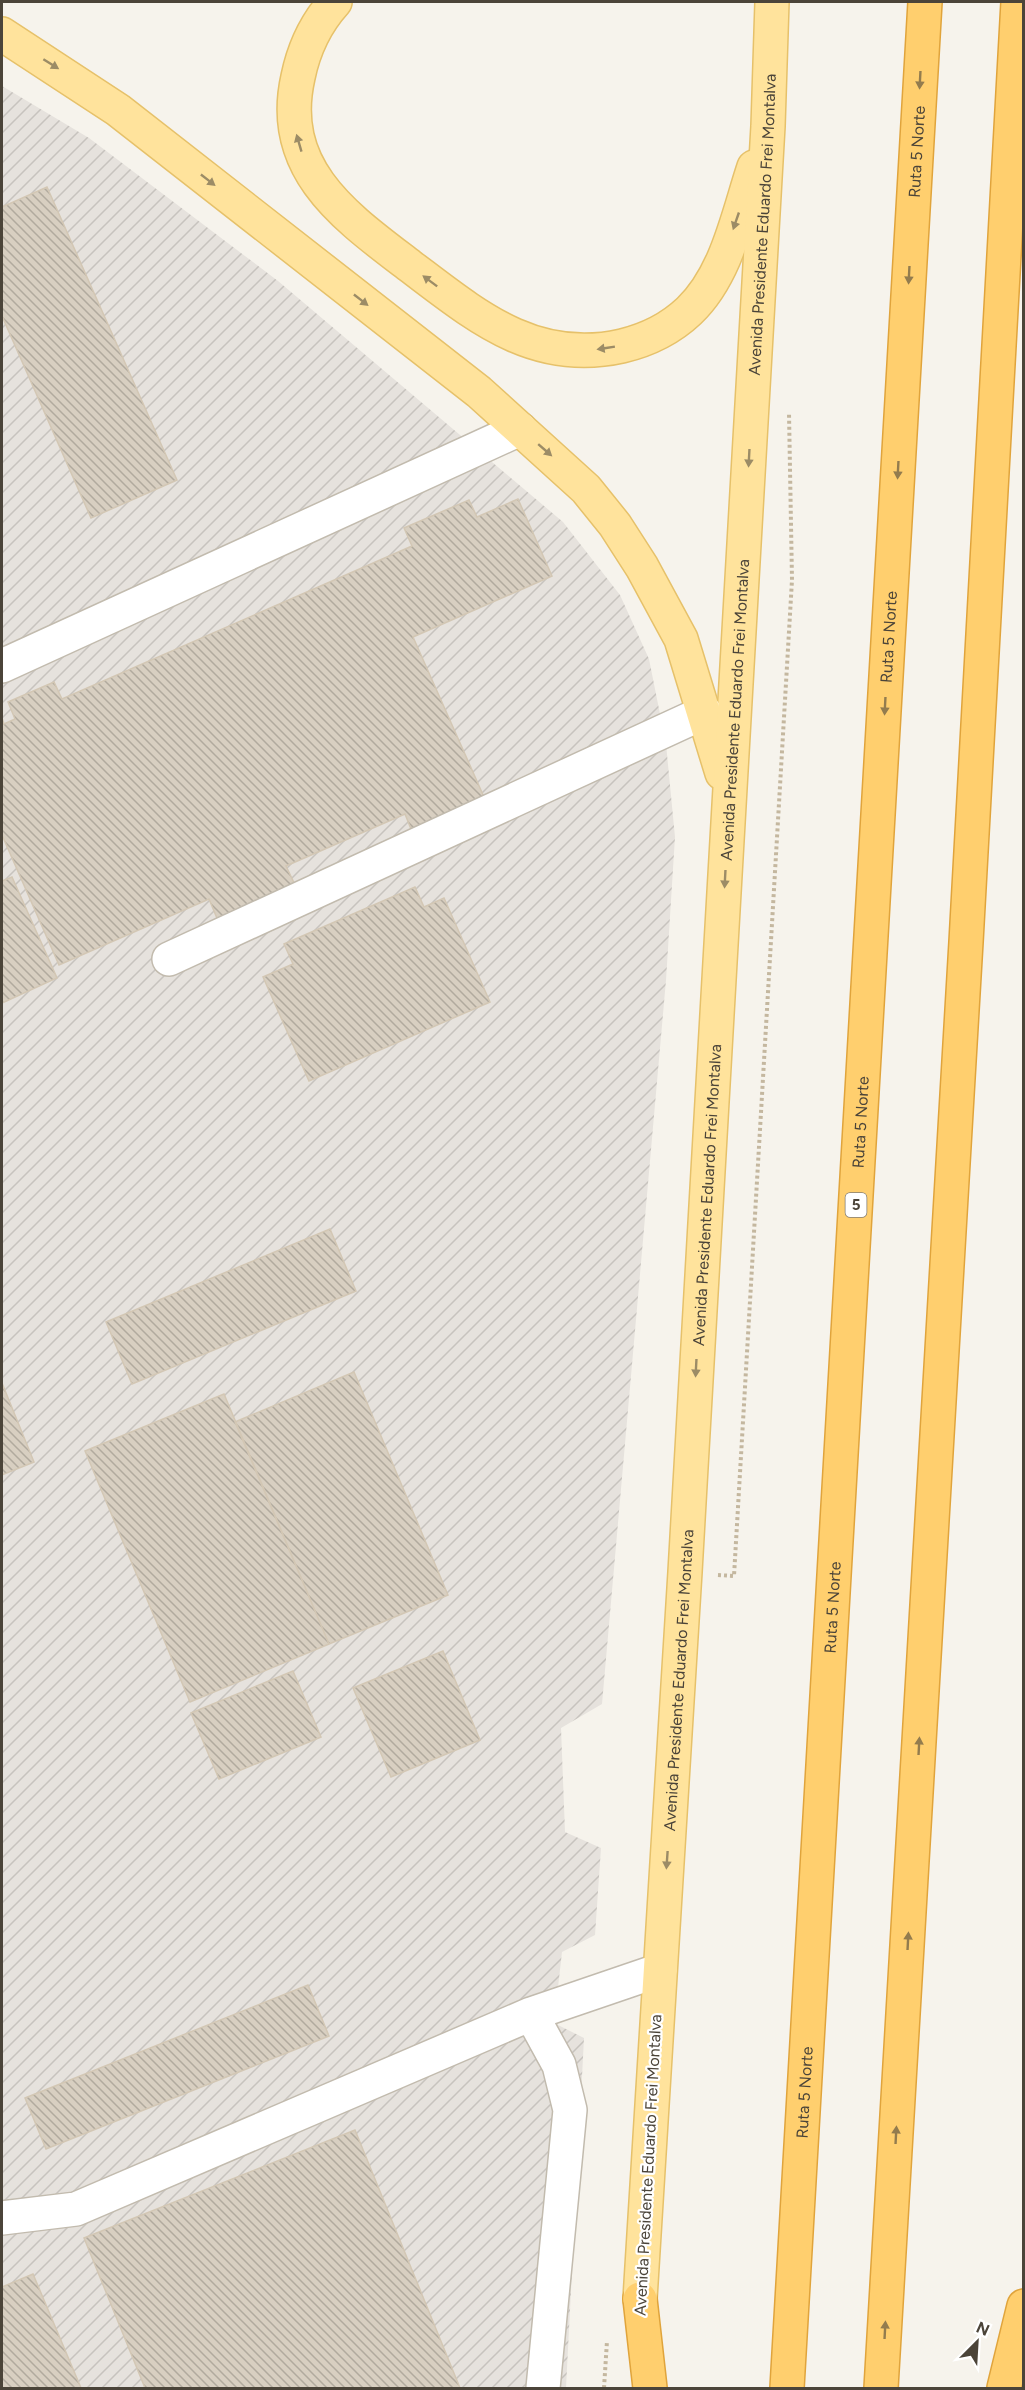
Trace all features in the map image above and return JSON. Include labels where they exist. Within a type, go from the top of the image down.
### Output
[{"type":"highway","name":"Ruta 5 Norte","points":[[787,2388],[925,2]]},
{"type":"highway","points":[[881,2388],[966,942],[1018,2]]},
{"type":"highway","points":[[640,2299],[650,2388]]},
{"type":"highway","points":[[1004,2388],[1023,2306]]},
{"type":"main road","points":[[335,2],[311,33],[296,86],[293,112],[296,132],[306,165],[322,190],[373,237],[468,310],[530,343],[586,351],[609,349],[639,342],[666,329],[690,310],[708,289],[723,260],[768,126]]},
{"type":"main road","name":"Avenida Presidente Eduardo Frei Montalva","points":[[640,2299],[768,126],[772,2]]},
{"type":"main road","points":[[2,34],[118,110],[479,392],[570,472],[615,525],[642,567],[681,639],[705,712],[729,800]]},
{"type":"street","points":[[2,666],[520,429]]},
{"type":"street","points":[[169,959],[705,712]]},
{"type":"street","points":[[2,2218],[76,2210],[531,2013],[660,1970]]},
{"type":"street","points":[[531,2013],[559,2065],[570,2110],[543,2388]]},
{"type":"street","name":"Avenida Presidente Eduardo Frei Montalva","points":[[634,2388],[640,2299]]},
{"type":"path","points":[[734,1576],[792,580],[789,408]]},
{"type":"shaded area","points":[[2,86],[89,138],[278,281],[563,522],[620,595],[649,659],[666,744],[675,837],[666,980],[602,1704],[561,1728],[565,1832],[601,1848],[595,1935],[562,1952],[556,2005],[558,2025],[584,2038],[566,2388],[2,2388]]},
{"type":"building","points":[[47,187],[177,480],[91,518],[2,316],[2,207]]},
{"type":"building","points":[[518,499],[552,576],[413,637],[484,797],[411,829],[405,814],[286,866],[297,889],[219,923],[209,899],[59,965],[2,835],[2,718],[4,724],[15,719],[8,702],[54,682],[62,699],[412,546],[404,528],[469,500],[477,517]]},
{"type":"building","points":[[12,877],[57,978],[2,1003],[2,881]]},
{"type":"building","points":[[415,887],[424,907],[444,898],[490,1002],[309,1081],[263,977],[293,964],[284,944]]},
{"type":"building","points":[[330,1229],[356,1291],[132,1384],[106,1322]]},
{"type":"building","points":[[354,1372],[448,1595],[329,1644],[235,1422]]},
{"type":"building","points":[[2,1383],[34,1462],[2,1475]]},
{"type":"building","points":[[224,1394],[329,1644],[190,1702],[85,1451]]},
{"type":"building","points":[[443,1651],[480,1740],[391,1777],[353,1688]]},
{"type":"building","points":[[293,1671],[321,1737],[219,1779],[191,1713]]},
{"type":"building","points":[[308,1985],[329,2036],[46,2149],[25,2098]]},
{"type":"building","points":[[355,2130],[460,2388],[145,2388],[84,2238]]},
{"type":"building","points":[[33,2274],[81,2388],[2,2388],[2,2287]]}]
